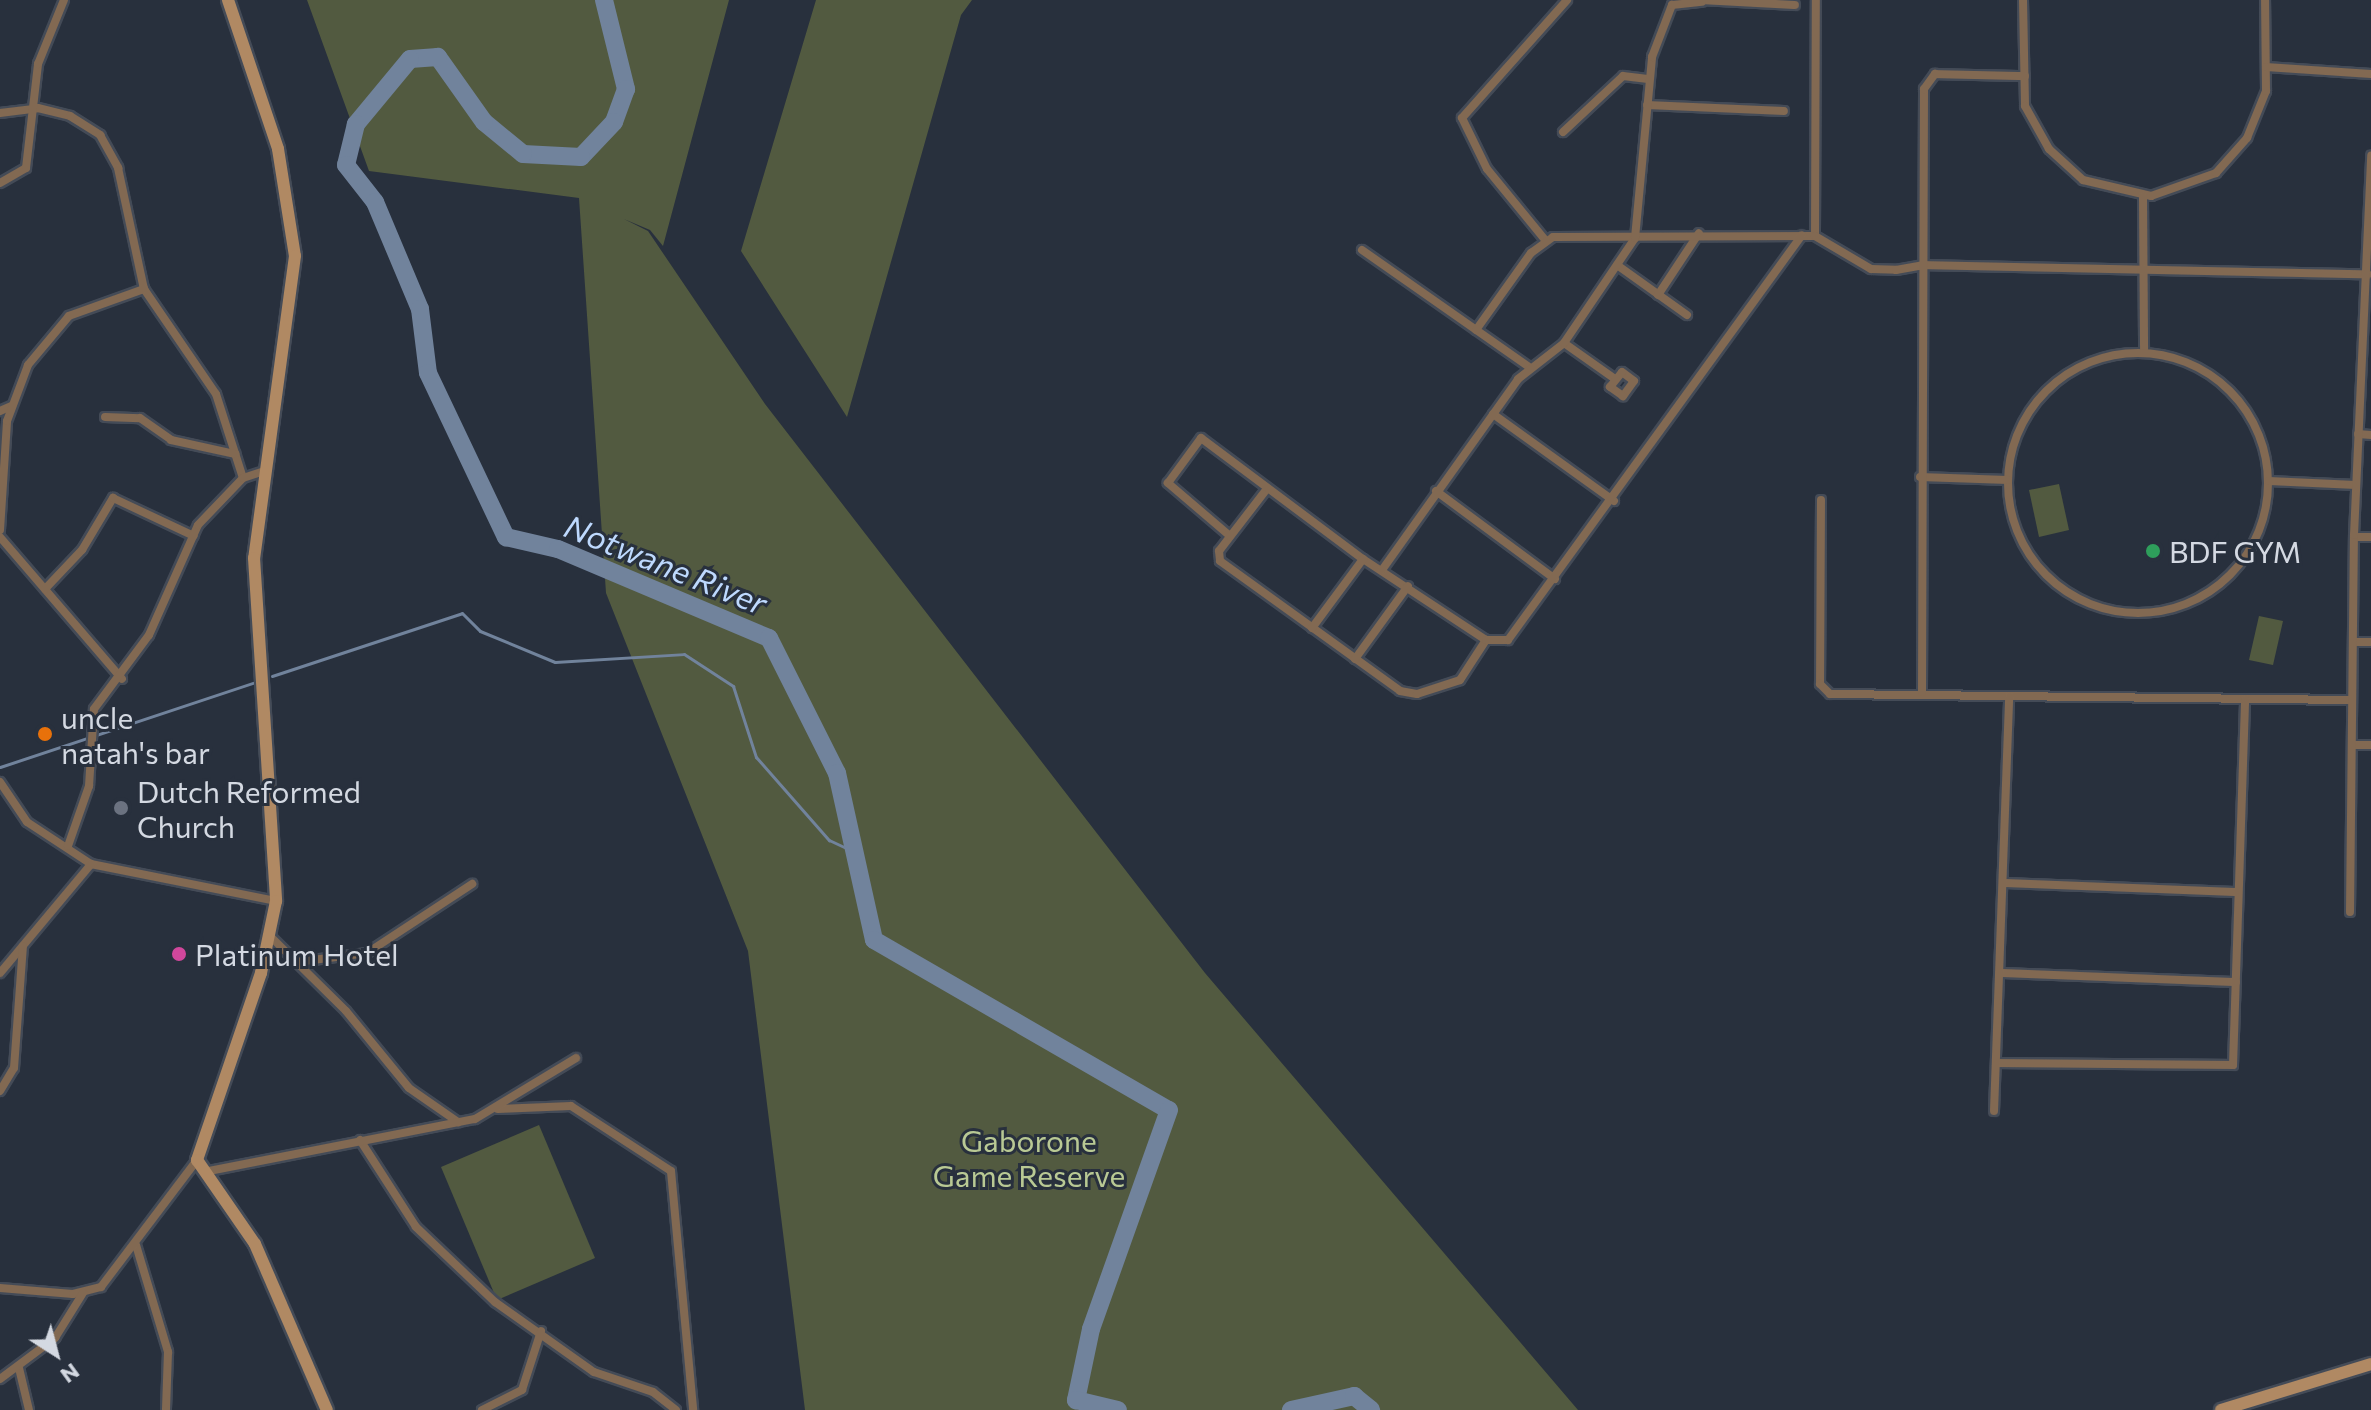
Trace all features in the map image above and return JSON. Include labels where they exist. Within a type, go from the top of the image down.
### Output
[{"type":"street","points":[[0,1288],[83,1293],[109,1280],[197,1160],[272,938],[276,901],[254,558],[262,472],[284,368],[295,256],[278,149],[228,0]]},
{"type":"street","points":[[1546,241],[1487,169],[1462,118],[1567,0]]},
{"type":"street","points":[[1815,236],[1816,0]]},
{"type":"street","points":[[2023,0],[2025,106],[2065,166],[2105,190],[2143,196],[2196,185],[2233,157],[2257,117],[2266,67],[2265,0]]},
{"type":"street","points":[[0,183],[26,168],[38,108],[36,76],[59,2]]},
{"type":"street","points":[[1382,570],[1436,491],[1529,367],[1564,343],[1635,238],[1648,79],[1670,2],[1795,5]]},
{"type":"street","points":[[2266,67],[2371,74]]},
{"type":"street","points":[[1563,132],[1623,76],[1648,79]]},
{"type":"street","points":[[1922,692],[1920,477],[1927,80],[2025,76]]},
{"type":"street","points":[[1647,105],[1784,111]]},
{"type":"street","points":[[0,113],[38,108],[90,126],[110,150],[144,289],[216,394],[243,478]]},
{"type":"street","points":[[2350,912],[2354,537],[2367,322],[2371,155]]},
{"type":"street","points":[[2143,196],[2144,353]]},
{"type":"street","points":[[1476,330],[1546,241],[1699,233],[1802,235],[1815,236],[1871,269],[1923,265],[2368,274]]},
{"type":"street","points":[[1658,295],[1699,233]]},
{"type":"street","points":[[1230,536],[1170,486],[1169,475],[1203,438],[1266,490],[1363,559],[1486,640],[1508,640],[1614,501],[1802,235]]},
{"type":"street","points":[[1362,250],[1529,367]]},
{"type":"street","points":[[1617,265],[1687,315]]},
{"type":"street","points":[[0,530],[11,406],[28,365],[60,323],[144,289]]},
{"type":"street","points":[[1564,343],[1615,379]]},
{"type":"street","points":[[2144,353],[2198,367],[2231,393],[2256,427],[2269,481],[2256,539],[2219,585],[2180,606],[2136,613],[2079,600],[2034,563],[2010,509],[2008,480],[2019,430],[2049,388],[2093,361],[2144,353]]},
{"type":"street","points":[[0,411],[11,406]]},
{"type":"street","points":[[1493,414],[1614,501]]},
{"type":"street","points":[[105,417],[140,418],[171,440],[235,454]]},
{"type":"street","points":[[2358,434],[2371,435]]},
{"type":"street","points":[[68,846],[89,786],[93,713],[122,679],[194,536],[243,478],[262,472]]},
{"type":"street","points":[[1920,477],[2008,480]]},
{"type":"street","points":[[2269,481],[2356,485]]},
{"type":"street","points":[[1266,490],[1230,536],[1220,561],[1400,691],[1417,694],[1460,680],[1486,640]]},
{"type":"street","points":[[1436,491],[1555,579]]},
{"type":"street","points":[[45,589],[82,550],[113,498],[194,536]]},
{"type":"street","points":[[1821,500],[1820,684],[1830,694],[1922,692],[2352,700]]},
{"type":"street","points":[[0,537],[122,679]]},
{"type":"street","points":[[2354,537],[2371,537]]},
{"type":"street","points":[[1312,628],[1363,559]]},
{"type":"street","points":[[1355,659],[1408,586]]},
{"type":"street","points":[[2353,642],[2371,642]]},
{"type":"street","points":[[1994,1111],[2009,696]]},
{"type":"street","points":[[1996,1063],[2233,1065],[2245,699]]},
{"type":"street","points":[[2352,745],[2371,745]]},
{"type":"street","points":[[0,782],[13,809],[91,864],[276,901]]},
{"type":"street","points":[[0,973],[91,864]]},
{"type":"street","points":[[2003,883],[2237,892]]},
{"type":"street","points":[[297,962],[367,953],[472,884]]},
{"type":"street","points":[[272,938],[409,1088],[458,1122]]},
{"type":"street","points":[[0,1091],[14,1068],[23,946]]},
{"type":"street","points":[[2000,973],[2236,982]]},
{"type":"street","points":[[209,1171],[458,1122],[498,1109],[576,1058]]},
{"type":"street","points":[[498,1109],[571,1106],[671,1171],[693,1410]]},
{"type":"street","points":[[360,1140],[416,1227],[495,1302],[541,1331],[594,1372],[653,1392],[676,1410]]},
{"type":"street","points":[[197,1160],[209,1171],[275,1283],[327,1410]]},
{"type":"street","points":[[136,1245],[168,1352],[166,1410]]},
{"type":"street","points":[[0,1379],[19,1368],[55,1338],[83,1293]]},
{"type":"street","points":[[482,1410],[522,1390],[541,1331]]},
{"type":"street","points":[[2221,1410],[2371,1364]]},
{"type":"street","points":[[19,1368],[29,1410]]},
{"type":"green space","name":"Gaborone Game Reserve","points":[[307,0],[729,0],[663,246],[650,230],[624,219],[648,231],[765,404],[1205,973],[1578,1410],[805,1410],[748,951],[606,593],[579,198],[369,171]]},
{"type":"green space","points":[[816,0],[972,0],[961,15],[847,417],[741,251]]},
{"type":"green space","points":[[2059,484],[2069,530],[2039,537],[2029,490]]},
{"type":"green space","points":[[2259,616],[2283,621],[2273,665],[2249,660]]},
{"type":"green space","points":[[539,1125],[595,1258],[497,1300],[441,1167]]},
{"type":"waterway","name":"Notwane River","points":[[604,0],[626,89],[614,122],[581,157],[523,154],[484,122],[438,57],[410,59],[356,124],[346,165],[375,202],[420,309],[428,373],[506,537],[558,549],[769,638],[837,773],[874,940],[1169,1110],[1091,1329],[1076,1400],[1118,1410]]},
{"type":"waterway","points":[[272,676],[462,613],[480,631],[555,662],[684,654],[733,686],[756,757],[829,840],[855,852]]},
{"type":"waterway","points":[[0,767],[255,682]]},
{"type":"waterway","name":"Notwane River","points":[[1291,1410],[1354,1396],[1371,1410]]},
{"type":"place","name":"BDF GYM","points":[[2153,551]]},
{"type":"place","name":"uncle natah's bar","points":[[45,734]]},
{"type":"place","name":"Dutch Reformed Church","points":[[121,808]]},
{"type":"place","name":"Platinum Hotel","points":[[179,954]]}]
